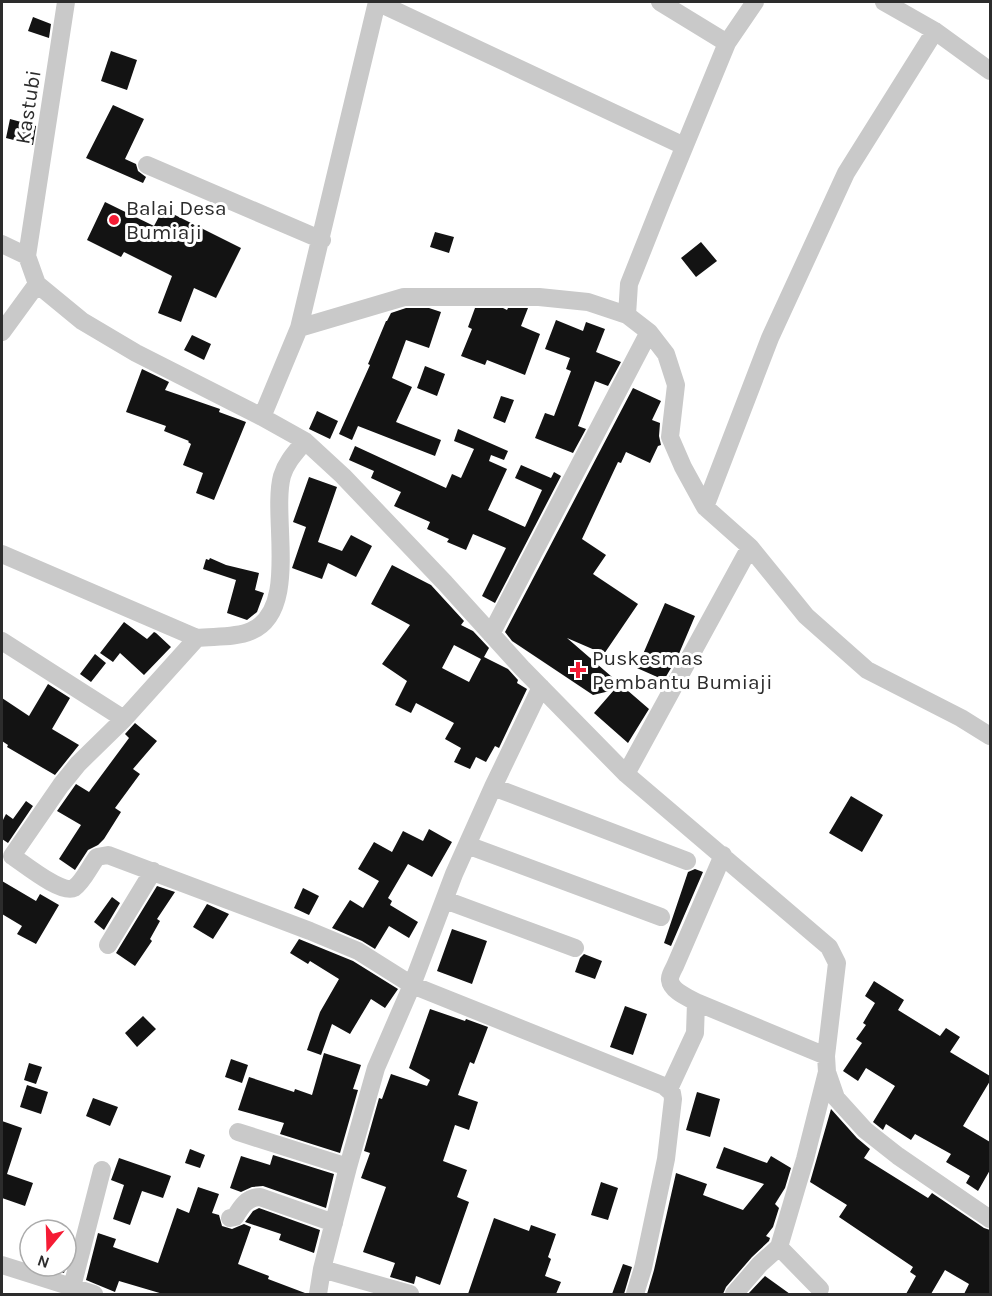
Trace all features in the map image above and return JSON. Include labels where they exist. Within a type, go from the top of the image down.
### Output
[{"type":"street","name":"Kastubi","points":[[27,255],[66,2]]},
{"type":"street","points":[[262,417],[299,328],[377,2],[684,146]]},
{"type":"street","points":[[660,2],[727,43]]},
{"type":"street","points":[[627,315],[629,284],[684,146],[727,43],[755,2]]},
{"type":"street","points":[[884,2],[935,31],[990,71]]},
{"type":"street","points":[[705,507],[770,338],[846,173],[935,31]]},
{"type":"street","points":[[147,165],[321,240]]},
{"type":"street","points":[[2,244],[27,255],[37,284],[82,321],[304,441],[343,476],[626,774],[819,938],[833,954],[837,963],[826,1064],[805,1159],[778,1247],[734,1294]]},
{"type":"street","points":[[2,332],[37,284]]},
{"type":"street","points":[[299,328],[404,297],[539,297],[588,302],[627,315],[649,332],[666,354],[675,385],[670,437],[705,507],[750,547],[806,616],[867,670],[961,718],[990,736]]},
{"type":"street","points":[[491,634],[649,332]]},
{"type":"street","points":[[2,554],[197,638],[253,631],[268,616],[278,596],[281,556],[279,504],[282,476],[288,462],[304,441]]},
{"type":"street","points":[[626,774],[750,547]]},
{"type":"street","points":[[197,638],[124,719],[72,771],[5,858],[67,889],[76,886],[99,855],[108,855],[358,951],[412,985],[669,1089],[673,1099],[666,1159],[643,1268],[635,1294]]},
{"type":"street","points":[[2,641],[124,719]]},
{"type":"street","points":[[318,1294],[322,1269],[348,1167],[376,1068],[412,985],[467,845],[541,687]]},
{"type":"street","points":[[493,787],[687,861]]},
{"type":"street","points":[[467,845],[661,917]]},
{"type":"street","points":[[723,855],[670,980],[679,992],[696,1002],[826,1064],[836,1098],[865,1130],[898,1156],[990,1219]]},
{"type":"street","points":[[108,945],[153,871]]},
{"type":"street","points":[[444,900],[575,948]]},
{"type":"street","points":[[669,1089],[695,1033],[696,1002]]},
{"type":"street","points":[[238,1132],[348,1167]]},
{"type":"street","points":[[72,1287],[102,1170]]},
{"type":"street","points":[[230,1218],[235,1217],[252,1197],[260,1197],[334,1223]]},
{"type":"street","points":[[778,1247],[820,1289]]},
{"type":"street","points":[[2,1265],[94,1294]]},
{"type":"street","points":[[322,1269],[410,1294]]},
{"type":"building","points":[[33,17],[51,24],[49,38],[28,31]]},
{"type":"building","points":[[111,51],[137,60],[127,90],[101,81]]},
{"type":"building","points":[[113,105],[144,119],[125,159],[136,164],[138,171],[146,177],[143,183],[86,158]]},
{"type":"building","points":[[10,119],[36,126],[33,145],[6,138]]},
{"type":"building","points":[[105,202],[154,226],[163,209],[241,248],[216,298],[194,288],[181,322],[158,313],[172,276],[124,252],[121,257],[87,240]]},
{"type":"building","points":[[435,232],[454,237],[449,253],[430,247]]},
{"type":"building","points":[[701,242],[717,261],[696,277],[681,258]]},
{"type":"building","points":[[406,308],[429,308],[441,312],[429,348],[406,340],[392,378],[412,387],[396,422],[441,440],[435,456],[358,426],[352,440],[339,434],[370,365],[368,364],[386,321],[391,313]]},
{"type":"building","points":[[475,308],[507,310],[508,308],[528,308],[521,326],[540,334],[525,375],[487,360],[485,365],[461,356],[472,329],[468,327]]},
{"type":"building","points":[[556,320],[583,331],[586,322],[605,329],[596,352],[621,362],[608,386],[595,381],[578,426],[586,429],[573,453],[535,438],[545,413],[554,416],[571,371],[566,369],[570,358],[545,349]]},
{"type":"building","points":[[192,335],[211,344],[204,360],[184,350]]},
{"type":"building","points":[[425,366],[445,374],[437,396],[417,388]]},
{"type":"building","points":[[142,369],[169,382],[165,390],[220,409],[219,412],[246,422],[214,500],[196,493],[203,473],[183,465],[191,444],[189,441],[164,431],[166,426],[126,412]]},
{"type":"building","points":[[633,388],[661,401],[652,420],[660,423],[661,445],[658,446],[650,463],[626,452],[621,463],[618,462],[582,539],[606,555],[593,574],[638,604],[604,654],[567,638],[649,709],[628,743],[594,713],[614,690],[593,695],[512,641],[505,632]]},
{"type":"building","points":[[501,396],[514,400],[505,423],[493,418]]},
{"type":"building","points":[[317,411],[338,421],[330,439],[309,429]]},
{"type":"building","points":[[458,429],[508,451],[504,460],[491,455],[489,461],[507,469],[488,510],[525,527],[542,490],[515,478],[521,465],[551,478],[554,472],[561,476],[495,603],[482,596],[506,548],[473,534],[466,550],[447,542],[449,539],[427,529],[430,522],[394,506],[401,492],[371,478],[374,471],[349,460],[355,446],[446,488],[452,474],[461,478],[474,449],[454,441]]},
{"type":"building","points":[[309,477],[337,487],[318,542],[342,551],[351,535],[372,546],[356,577],[328,563],[322,579],[292,568],[306,527],[293,522]]},
{"type":"building","points":[[210,558],[226,565],[259,573],[255,590],[264,593],[257,612],[247,620],[227,613],[236,580],[203,569],[206,559]]},
{"type":"building","points":[[392,565],[431,585],[464,621],[461,625],[473,631],[489,648],[484,657],[508,669],[518,680],[517,683],[527,689],[499,748],[495,746],[486,762],[476,757],[470,769],[454,762],[461,748],[445,739],[454,723],[416,703],[411,713],[395,705],[407,681],[382,664],[410,625],[371,604]],"holes":[[[454,645],[481,659],[469,682],[442,668]]]},
{"type":"building","points":[[665,603],[695,616],[678,656],[664,680],[637,668]]},
{"type":"building","points":[[124,622],[147,639],[154,632],[156,633],[171,647],[144,675],[120,653],[113,662],[100,653]]},
{"type":"building","points":[[95,654],[106,663],[91,682],[80,674]]},
{"type":"building","points":[[48,684],[70,698],[52,729],[79,745],[55,775],[7,747],[8,745],[2,741],[2,698],[29,716]]},
{"type":"building","points":[[135,723],[157,741],[133,769],[140,774],[115,808],[121,812],[104,839],[88,850],[75,870],[59,859],[81,825],[57,811],[76,784],[89,792],[129,738],[125,734]]},
{"type":"building","points":[[851,796],[883,815],[862,852],[829,833]]},
{"type":"building","points":[[26,801],[33,806],[8,843],[2,839],[2,822],[6,814],[13,819]]},
{"type":"building","points":[[429,829],[452,842],[432,877],[408,864],[388,898],[392,901],[390,905],[418,922],[409,938],[389,926],[375,949],[332,928],[350,900],[363,908],[379,881],[358,869],[374,842],[392,852],[403,831],[423,841]]},
{"type":"building","points":[[695,869],[703,872],[671,946],[664,943],[688,872]]},
{"type":"building","points":[[2,881],[36,901],[40,894],[59,905],[36,944],[17,934],[22,926],[2,914]]},
{"type":"building","points":[[157,886],[175,892],[157,919],[160,921],[150,939],[152,941],[135,966],[116,953]]},
{"type":"building","points":[[303,888],[319,896],[309,915],[294,908]]},
{"type":"building","points":[[112,897],[120,903],[104,930],[94,922]]},
{"type":"building","points":[[207,904],[229,914],[213,939],[193,927]]},
{"type":"building","points":[[452,929],[487,941],[472,984],[437,971]]},
{"type":"building","points":[[299,939],[353,961],[398,989],[385,1008],[371,999],[350,1034],[332,1024],[321,1055],[307,1050],[320,1012],[339,979],[310,961],[308,964],[290,953]]},
{"type":"building","points":[[584,954],[602,961],[595,979],[575,972]]},
{"type":"building","points":[[874,981],[904,1000],[898,1010],[940,1036],[946,1028],[960,1037],[950,1052],[990,1076],[990,1081],[963,1126],[990,1142],[990,1170],[978,1191],[966,1183],[970,1176],[946,1162],[951,1154],[915,1134],[911,1140],[886,1124],[883,1130],[873,1122],[895,1086],[866,1068],[858,1081],[843,1071],[862,1043],[856,1039],[866,1025],[863,1023],[875,1003],[865,996]]},
{"type":"building","points":[[625,1006],[647,1014],[633,1055],[610,1047]]},
{"type":"building","points":[[430,1009],[488,1027],[474,1064],[470,1062],[458,1095],[478,1102],[469,1130],[455,1125],[443,1161],[467,1170],[457,1197],[469,1202],[440,1285],[416,1276],[414,1284],[390,1277],[395,1263],[363,1252],[386,1187],[361,1178],[370,1153],[364,1151],[379,1098],[382,1099],[391,1074],[427,1086],[430,1080],[409,1068]]},
{"type":"building","points":[[143,1016],[156,1029],[137,1047],[125,1033]]},
{"type":"building","points":[[324,1053],[361,1065],[353,1089],[358,1090],[340,1153],[280,1134],[284,1123],[238,1110],[249,1077],[294,1092],[295,1089],[312,1095]]},
{"type":"building","points":[[231,1059],[248,1065],[242,1083],[225,1077]]},
{"type":"building","points":[[29,1063],[42,1067],[36,1084],[24,1080]]},
{"type":"building","points":[[27,1085],[48,1092],[41,1114],[20,1107]]},
{"type":"building","points":[[697,1092],[720,1099],[710,1137],[686,1130]]},
{"type":"building","points":[[93,1098],[118,1107],[110,1126],[86,1116]]},
{"type":"building","points":[[831,1109],[870,1149],[864,1158],[928,1198],[932,1193],[990,1230],[990,1294],[964,1294],[969,1284],[945,1270],[931,1294],[906,1294],[916,1276],[910,1272],[913,1267],[839,1217],[847,1205],[810,1182]]},
{"type":"building","points":[[2,1121],[22,1128],[7,1174],[33,1183],[25,1206],[2,1198]]},
{"type":"building","points":[[724,1147],[767,1163],[771,1156],[791,1168],[785,1188],[775,1204],[779,1208],[773,1227],[766,1236],[770,1238],[769,1241],[752,1257],[726,1287],[723,1294],[647,1294],[676,1173],[707,1184],[703,1195],[743,1210],[764,1184],[716,1168]]},
{"type":"building","points":[[190,1149],[205,1155],[200,1168],[185,1163]]},
{"type":"building","points":[[273,1155],[334,1174],[326,1208],[263,1186],[252,1187],[241,1192],[230,1188],[241,1156],[270,1165]]},
{"type":"building","points":[[119,1158],[171,1176],[163,1198],[142,1191],[130,1225],[113,1219],[124,1185],[111,1180]]},
{"type":"building","points":[[601,1182],[618,1188],[608,1220],[591,1215]]},
{"type":"building","points":[[198,1187],[219,1194],[212,1213],[219,1215],[222,1226],[232,1229],[244,1224],[251,1227],[238,1264],[305,1294],[163,1294],[119,1281],[115,1292],[86,1280],[98,1233],[116,1239],[113,1247],[158,1263],[177,1208],[189,1213]]},
{"type":"building","points":[[259,1208],[320,1230],[314,1253],[279,1240],[281,1234],[245,1222],[253,1211]]},
{"type":"building","points":[[494,1218],[529,1231],[531,1225],[556,1234],[548,1257],[551,1259],[545,1276],[561,1282],[556,1294],[468,1294]]},
{"type":"building","points":[[623,1264],[632,1267],[624,1294],[612,1294]]},
{"type":"building","points":[[765,1276],[790,1294],[748,1294]]},
{"type":"place","name":"Balai Desa Bumiaji","points":[[114,220]]},
{"type":"place","name":"Puskesmas Pembantu Bumiaji","points":[[578,670]]}]
